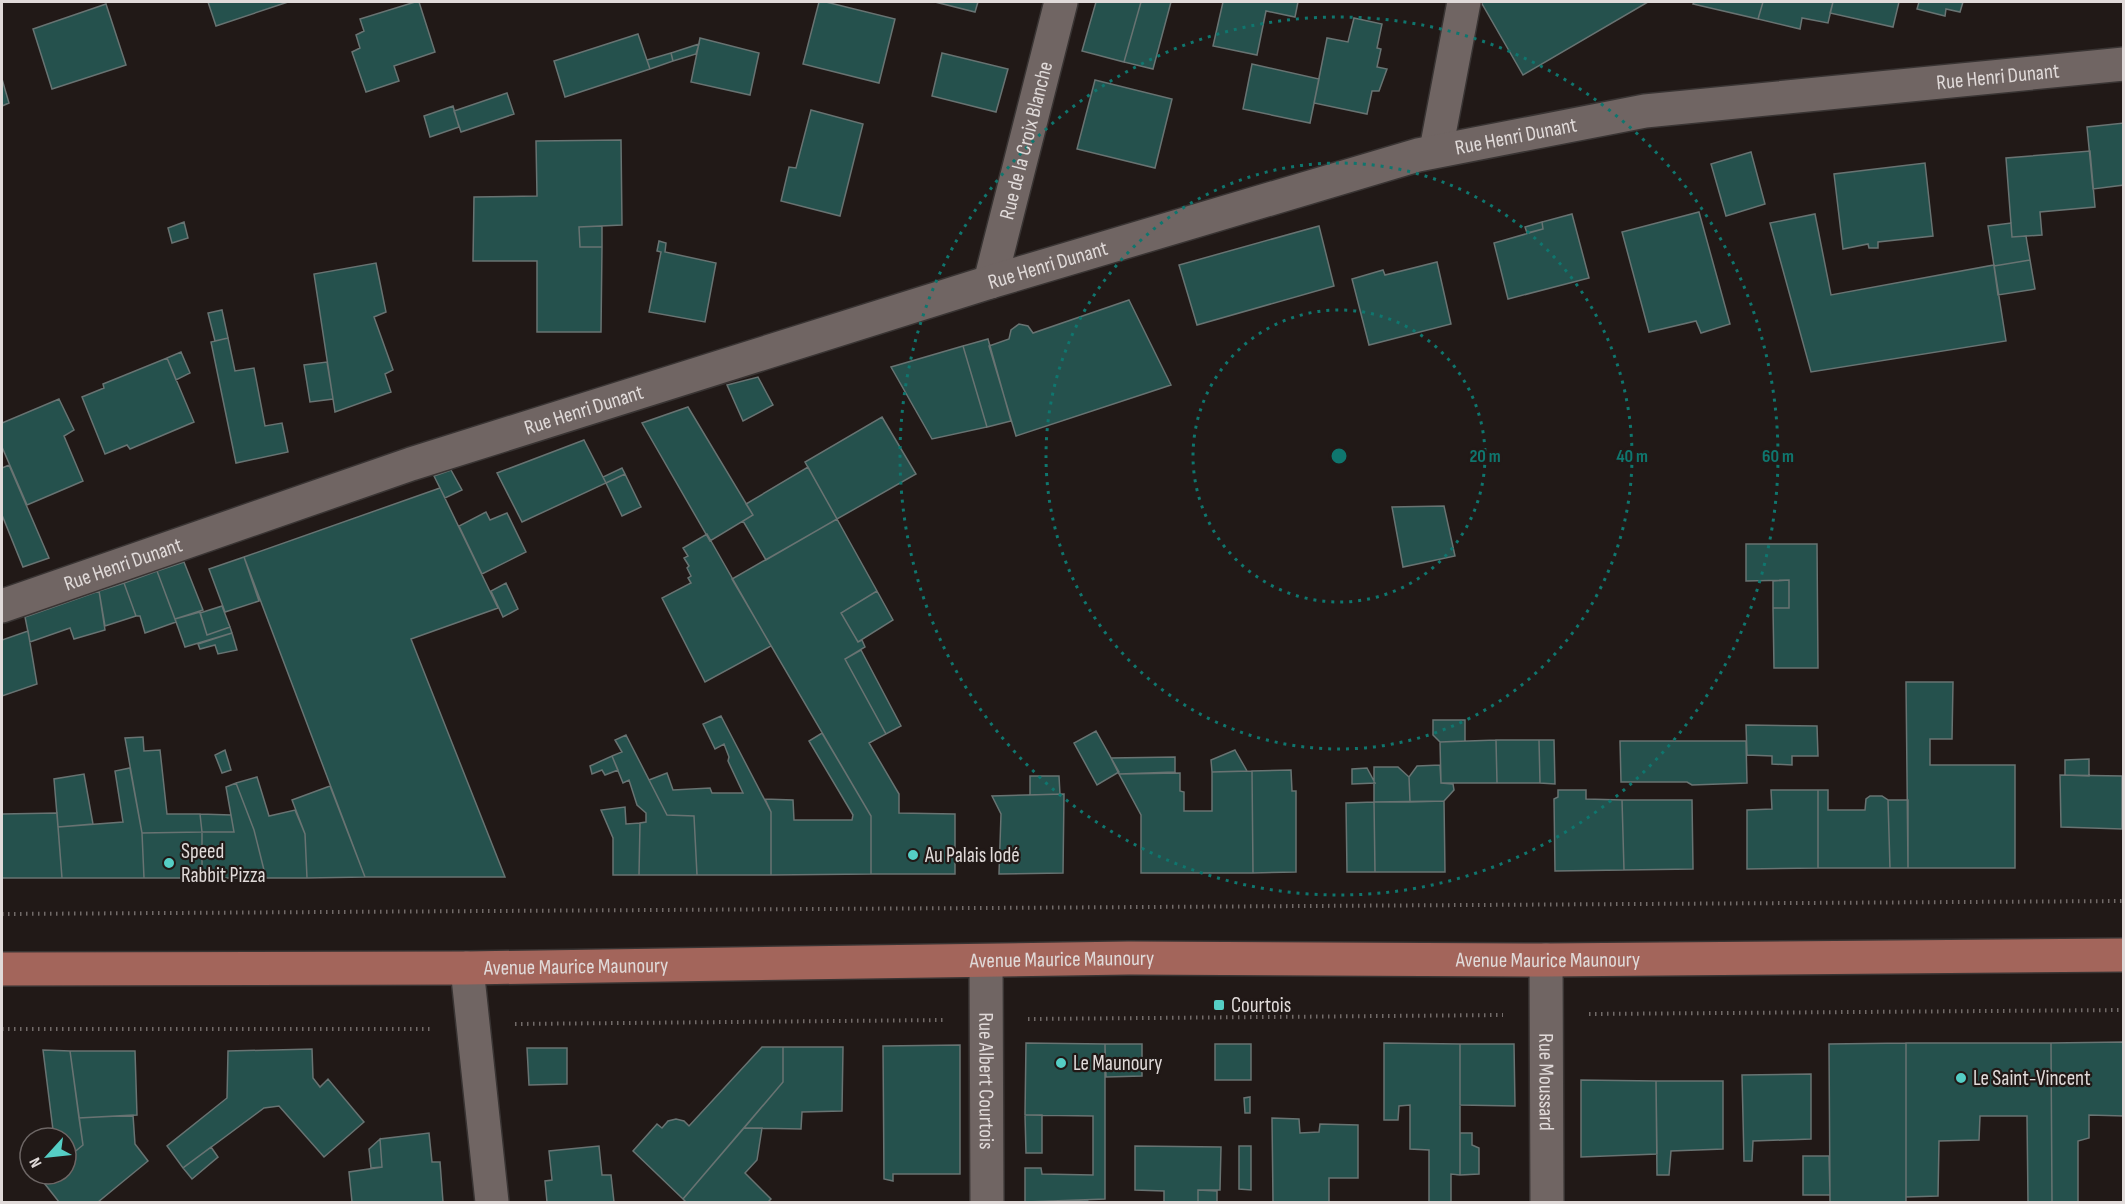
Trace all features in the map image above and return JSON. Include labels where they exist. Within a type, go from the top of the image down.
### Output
[{"type":"main road","name":"Avenue Maurice Maunoury","points":[[2,969],[466,968],[1129,958],[1546,960],[2124,956]]},
{"type":"street","name":"Rue de la Croix Blanche","points":[[990,282],[1061,2]]},
{"type":"street","points":[[1436,150],[1464,2]]},
{"type":"street","name":"Rue Henri Dunant","points":[[2,606],[411,464],[990,282],[1436,150],[1645,111],[2124,64]]},
{"type":"street","name":"Rue Moussard","points":[[1546,960],[1547,1203]]},
{"type":"street","name":"Rue Albert Courtois","points":[[986,961],[987,1203]]},
{"type":"street","points":[[466,968],[492,1203]]},
{"type":"path","points":[[2,914],[2124,902]]},
{"type":"path","points":[[2,1029],[420,1030],[472,1024],[2124,1010]]},
{"type":"building","points":[[208,2],[288,2],[216,26]]},
{"type":"building","points":[[419,2],[435,52],[394,66],[399,81],[366,92],[352,52],[360,48],[356,35],[364,31],[360,19]]},
{"type":"building","points":[[819,2],[895,19],[879,83],[803,64]]},
{"type":"building","points":[[935,2],[978,2],[975,12]]},
{"type":"building","points":[[1096,2],[1141,2],[1124,62],[1082,51]]},
{"type":"building","points":[[1141,2],[1171,2],[1153,69],[1124,62]]},
{"type":"building","points":[[1223,2],[1298,2],[1295,17],[1266,11],[1257,55],[1213,46]]},
{"type":"building","points":[[1481,2],[1648,2],[1523,75]]},
{"type":"building","points":[[1694,2],[1763,2],[1758,19],[1693,4]]},
{"type":"building","points":[[1763,2],[1833,2],[1828,23],[1802,18],[1800,29],[1758,19]]},
{"type":"building","points":[[1833,2],[1899,2],[1893,27],[1830,13]]},
{"type":"building","points":[[1919,2],[1963,2],[1960,12],[1946,9],[1945,16],[1917,9]]},
{"type":"building","points":[[106,4],[126,65],[52,89],[33,29]]},
{"type":"building","points":[[1354,18],[1382,24],[1377,48],[1381,49],[1377,67],[1387,69],[1379,91],[1372,91],[1367,114],[1314,103],[1327,38],[1348,42]]},
{"type":"building","points":[[638,34],[650,69],[565,97],[554,61]]},
{"type":"building","points":[[700,38],[759,53],[750,95],[691,82]]},
{"type":"building","points":[[699,44],[696,54],[673,61],[671,53]]},
{"type":"building","points":[[671,53],[673,61],[650,69],[647,60]]},
{"type":"building","points":[[942,53],[1008,69],[996,112],[932,96]]},
{"type":"building","points":[[1252,64],[1319,79],[1310,123],[1243,109]]},
{"type":"building","points":[[2,79],[9,103],[2,106]]},
{"type":"building","points":[[1095,80],[1172,99],[1155,168],[1077,149]]},
{"type":"building","points":[[507,93],[514,114],[461,132],[454,111]]},
{"type":"building","points":[[453,106],[459,127],[430,137],[424,116]]},
{"type":"building","points":[[811,110],[863,124],[840,216],[781,201],[789,167],[796,168]]},
{"type":"building","points":[[2124,123],[2124,185],[2093,189],[2087,127]]},
{"type":"building","points":[[621,140],[622,225],[579,227],[580,247],[602,247],[601,332],[537,332],[537,261],[473,261],[474,197],[537,196],[536,141]]},
{"type":"building","points":[[2090,151],[2095,207],[2040,212],[2042,235],[2012,237],[2006,158]]},
{"type":"building","points":[[1751,152],[1765,204],[1726,216],[1711,164]]},
{"type":"building","points":[[1925,163],[1933,236],[1878,242],[1878,248],[1869,248],[1868,244],[1843,249],[1834,174]]},
{"type":"building","points":[[1699,212],[1730,324],[1701,333],[1696,321],[1649,332],[1622,232]]},
{"type":"building","points":[[1572,214],[1589,278],[1508,299],[1494,243],[1543,229],[1542,222]]},
{"type":"building","points":[[1815,214],[1831,295],[1994,265],[2006,341],[1811,372],[1770,223]]},
{"type":"building","points":[[184,222],[188,238],[172,243],[168,228]]},
{"type":"building","points":[[1542,222],[1543,229],[1527,233],[1525,227]]},
{"type":"building","points":[[2011,223],[2012,237],[2026,236],[2030,260],[1994,266],[1988,226]]},
{"type":"building","points":[[602,226],[602,247],[580,247],[579,227]]},
{"type":"building","points":[[1319,226],[1334,286],[1197,325],[1179,265]]},
{"type":"building","points":[[659,241],[666,243],[665,252],[716,263],[705,322],[649,312],[661,252],[657,251]]},
{"type":"building","points":[[2030,260],[2035,289],[1998,295],[1994,266]]},
{"type":"building","points":[[1437,262],[1451,324],[1369,345],[1352,279],[1383,270],[1385,275]]},
{"type":"building","points":[[376,263],[386,312],[374,317],[393,370],[385,374],[391,392],[335,412],[314,274]]},
{"type":"building","points":[[1129,300],[1171,385],[1016,436],[989,346],[1009,339],[1011,330],[1019,324],[1028,326],[1033,333]]},
{"type":"building","points":[[222,310],[228,338],[215,341],[208,313]]},
{"type":"building","points":[[228,338],[235,371],[254,368],[265,426],[282,423],[288,452],[236,463],[211,342]]},
{"type":"building","points":[[988,339],[1011,421],[987,427],[963,346]]},
{"type":"building","points":[[963,346],[987,427],[932,439],[891,367]]},
{"type":"building","points":[[181,352],[190,373],[176,380],[167,358]]},
{"type":"building","points":[[167,358],[194,422],[130,449],[127,445],[105,454],[82,397],[104,388],[103,384]]},
{"type":"building","points":[[327,362],[333,399],[310,402],[304,365]]},
{"type":"building","points":[[758,377],[773,405],[743,421],[727,385]]},
{"type":"building","points":[[59,399],[74,430],[64,436],[83,481],[27,505],[2,447],[2,423]]},
{"type":"building","points":[[688,407],[753,515],[710,541],[642,423]]},
{"type":"building","points":[[882,417],[916,474],[837,519],[805,462]]},
{"type":"building","points":[[584,440],[606,483],[522,522],[497,473]]},
{"type":"building","points":[[9,465],[49,558],[23,567],[2,515],[2,468]]},
{"type":"building","points":[[808,467],[837,519],[766,560],[743,521],[753,515],[746,504]]},
{"type":"building","points":[[622,468],[625,474],[606,483],[603,477]]},
{"type":"building","points":[[451,470],[462,490],[445,498],[434,476]]},
{"type":"building","points":[[625,474],[641,507],[622,516],[606,483]]},
{"type":"building","points":[[440,488],[498,608],[411,639],[505,877],[365,877],[244,557]]},
{"type":"building","points":[[1444,506],[1455,556],[1403,567],[1392,507]]},
{"type":"building","points":[[486,512],[490,520],[507,513],[526,552],[482,574],[459,526]]},
{"type":"building","points":[[837,519],[877,591],[841,613],[858,642],[862,640],[865,647],[845,659],[886,734],[869,743],[899,794],[899,813],[955,814],[955,874],[871,874],[871,816],[732,579]]},
{"type":"building","points":[[707,534],[771,646],[705,682],[662,598],[691,583],[688,578],[691,576],[687,568],[689,566],[684,558],[688,556],[683,548]]},
{"type":"building","points":[[1746,544],[1817,544],[1818,668],[1774,668],[1773,608],[1789,608],[1789,580],[1746,581]]},
{"type":"building","points":[[244,557],[259,601],[225,612],[209,569]]},
{"type":"building","points":[[184,562],[203,610],[175,619],[157,571]]},
{"type":"building","points":[[157,571],[176,622],[145,633],[140,616],[136,616],[124,583]]},
{"type":"building","points":[[1789,580],[1789,608],[1773,608],[1773,581]]},
{"type":"building","points":[[124,583],[136,616],[105,626],[99,591]]},
{"type":"building","points":[[506,583],[518,609],[503,617],[491,591]]},
{"type":"building","points":[[99,591],[105,630],[74,639],[70,628],[30,642],[25,617]]},
{"type":"building","points":[[877,591],[893,620],[858,642],[841,613]]},
{"type":"building","points":[[222,606],[230,627],[207,635],[200,613]]},
{"type":"building","points":[[200,612],[207,635],[230,627],[232,633],[185,647],[175,619]]},
{"type":"building","points":[[28,631],[37,684],[2,696],[2,640]]},
{"type":"building","points":[[232,633],[237,650],[218,654],[215,645],[200,649],[198,644]]},
{"type":"building","points":[[861,650],[901,726],[886,734],[845,659]]},
{"type":"building","points":[[1906,682],[1953,682],[1952,739],[1930,739],[1930,765],[2015,765],[2015,868],[1908,868]]},
{"type":"building","points":[[721,716],[771,812],[771,875],[697,875],[694,816],[667,815],[649,780],[667,773],[673,790],[710,788],[712,793],[743,793],[728,761],[729,757],[724,744],[715,749],[703,724]]},
{"type":"building","points":[[1433,720],[1465,720],[1465,741],[1440,742],[1433,735]]},
{"type":"building","points":[[1746,725],[1817,726],[1818,756],[1792,756],[1792,765],[1772,764],[1772,756],[1747,755]]},
{"type":"building","points":[[1096,731],[1119,772],[1097,785],[1074,743]]},
{"type":"building","points":[[822,733],[871,816],[871,874],[771,875],[771,812],[765,799],[793,800],[794,820],[852,820],[853,815],[809,741]]},
{"type":"building","points":[[626,735],[667,815],[694,816],[697,875],[639,875],[640,823],[646,822],[646,813],[637,805],[629,780],[623,783],[612,756],[622,752],[615,740]]},
{"type":"building","points":[[143,737],[144,751],[160,750],[167,814],[200,814],[202,832],[142,833],[125,738]]},
{"type":"building","points":[[1496,740],[1539,740],[1540,783],[1497,783]]},
{"type":"building","points":[[1496,740],[1497,783],[1441,783],[1440,742]]},
{"type":"building","points":[[1539,740],[1554,740],[1555,784],[1540,783]]},
{"type":"building","points":[[1620,741],[1746,741],[1747,783],[1692,785],[1687,782],[1621,782]]},
{"type":"building","points":[[225,750],[231,770],[222,773],[215,755]]},
{"type":"building","points":[[1235,750],[1247,771],[1212,772],[1211,760]]},
{"type":"building","points":[[612,756],[618,770],[605,775],[602,770],[592,774],[590,766]]},
{"type":"building","points":[[1175,757],[1175,772],[1119,774],[1111,758]]},
{"type":"building","points":[[2089,759],[2089,776],[2065,775],[2065,760]]},
{"type":"building","points":[[1440,765],[1441,783],[1453,784],[1454,790],[1444,801],[1410,802],[1409,777],[1417,766]]},
{"type":"building","points":[[1374,767],[1398,767],[1409,777],[1410,802],[1374,802]]},
{"type":"building","points":[[130,768],[142,833],[144,878],[62,878],[58,827],[123,822],[115,771]]},
{"type":"building","points":[[1367,768],[1375,783],[1352,784],[1352,769]]},
{"type":"building","points":[[1291,770],[1292,791],[1296,791],[1296,872],[1253,873],[1252,771]]},
{"type":"building","points":[[1252,771],[1253,873],[1141,873],[1141,815],[1119,774],[1180,773],[1180,791],[1184,792],[1184,811],[1212,811],[1212,772]]},
{"type":"building","points":[[84,774],[93,824],[58,827],[54,779]]},
{"type":"building","points":[[2060,775],[2122,776],[2122,829],[2061,827]]},
{"type":"building","points":[[1030,776],[1059,776],[1060,794],[1030,795]]},
{"type":"building","points":[[257,777],[269,816],[295,810],[305,834],[307,878],[266,878],[254,830],[236,783]]},
{"type":"building","points":[[236,783],[254,830],[266,878],[202,878],[202,832],[234,832],[226,787]]},
{"type":"building","points":[[330,786],[365,877],[307,878],[305,834],[292,800]]},
{"type":"building","points":[[1558,790],[1586,790],[1586,799],[1622,800],[1624,870],[1555,871],[1554,799],[1558,797]]},
{"type":"building","points":[[1771,790],[1818,790],[1818,868],[1747,869],[1747,810],[1772,809]]},
{"type":"building","points":[[1818,790],[1828,790],[1828,810],[1865,810],[1866,799],[1870,796],[1882,796],[1888,800],[1890,868],[1818,868]]},
{"type":"building","points":[[1064,794],[1063,873],[999,874],[1001,814],[992,796]]},
{"type":"building","points":[[1622,800],[1692,800],[1693,869],[1624,870]]},
{"type":"building","points":[[1888,800],[1908,800],[1908,868],[1890,868]]},
{"type":"building","points":[[1444,801],[1445,872],[1375,872],[1374,802]]},
{"type":"building","points":[[1374,802],[1375,872],[1347,872],[1346,803]]},
{"type":"building","points":[[625,807],[626,824],[640,823],[639,875],[613,875],[613,838],[601,810]]},
{"type":"building","points":[[57,813],[62,878],[2,878],[2,814]]},
{"type":"building","points":[[200,814],[231,815],[234,832],[202,832]]},
{"type":"building","points":[[202,832],[202,878],[144,878],[142,833]]},
{"type":"building","points":[[2124,1042],[2124,1116],[2089,1115],[2089,1138],[2078,1141],[2078,1202],[2052,1202],[2051,1043]]},
{"type":"building","points":[[1026,1043],[1105,1044],[1105,1199],[1025,1202],[1025,1168],[1041,1168],[1042,1174],[1093,1175],[1093,1116],[1025,1115]]},
{"type":"building","points":[[1384,1043],[1460,1044],[1460,1175],[1451,1174],[1451,1202],[1429,1202],[1429,1150],[1410,1149],[1410,1105],[1399,1106],[1398,1120],[1384,1120]]},
{"type":"building","points":[[1906,1043],[2051,1043],[2052,1202],[2028,1202],[2027,1116],[1980,1116],[1979,1140],[1939,1141],[1938,1196],[1906,1197]]},
{"type":"building","points":[[1906,1043],[1906,1202],[1830,1202],[1829,1044]]},
{"type":"building","points":[[1105,1044],[1142,1044],[1142,1076],[1106,1077]]},
{"type":"building","points":[[1215,1044],[1251,1044],[1251,1080],[1215,1080]]},
{"type":"building","points":[[1460,1044],[1514,1044],[1515,1106],[1460,1105]]},
{"type":"building","points":[[960,1045],[960,1174],[893,1174],[893,1181],[884,1179],[883,1046]]},
{"type":"building","points":[[762,1047],[783,1047],[783,1082],[683,1199],[633,1151],[657,1124],[662,1128],[668,1121],[676,1119],[684,1121],[689,1126]]},
{"type":"building","points":[[783,1047],[843,1047],[842,1111],[802,1112],[801,1129],[744,1128],[783,1082]]},
{"type":"building","points":[[527,1048],[567,1048],[567,1084],[529,1085]]},
{"type":"building","points":[[312,1049],[313,1078],[320,1087],[328,1079],[364,1122],[324,1157],[279,1106],[264,1108],[183,1168],[167,1146],[227,1098],[228,1051]]},
{"type":"building","points":[[43,1050],[70,1051],[83,1145],[78,1149],[78,1126],[52,1126]]},
{"type":"building","points":[[70,1051],[135,1051],[137,1115],[79,1118]]},
{"type":"building","points":[[1811,1074],[1811,1139],[1753,1141],[1752,1161],[1744,1161],[1742,1075]]},
{"type":"building","points":[[1581,1080],[1656,1081],[1657,1154],[1581,1157]]},
{"type":"building","points":[[1656,1081],[1723,1081],[1723,1149],[1671,1151],[1669,1175],[1657,1175]]},
{"type":"building","points":[[1250,1097],[1250,1113],[1245,1113],[1244,1098]]},
{"type":"building","points":[[133,1115],[135,1144],[148,1161],[98,1202],[59,1202],[46,1186],[78,1186],[78,1149],[83,1145],[79,1118]]},
{"type":"building","points":[[1025,1115],[1042,1115],[1042,1153],[1026,1153]]},
{"type":"building","points":[[1272,1118],[1299,1119],[1300,1133],[1319,1132],[1320,1124],[1358,1125],[1358,1178],[1329,1178],[1329,1202],[1273,1202]]},
{"type":"building","points":[[744,1128],[762,1128],[757,1160],[745,1173],[771,1199],[768,1202],[686,1202],[683,1199]]},
{"type":"building","points":[[429,1133],[432,1162],[440,1162],[443,1202],[352,1202],[349,1172],[382,1167],[380,1139]]},
{"type":"building","points":[[1460,1133],[1472,1133],[1472,1145],[1479,1148],[1479,1174],[1460,1175]]},
{"type":"building","points":[[380,1139],[382,1167],[371,1168],[369,1149]]},
{"type":"building","points":[[599,1146],[602,1175],[611,1175],[614,1202],[547,1202],[545,1181],[552,1180],[549,1151]]},
{"type":"building","points":[[1135,1146],[1221,1147],[1220,1190],[1198,1190],[1198,1202],[1164,1202],[1164,1191],[1135,1190]]},
{"type":"building","points":[[1239,1146],[1251,1146],[1251,1190],[1239,1189]]},
{"type":"building","points":[[211,1147],[218,1157],[192,1179],[183,1168]]},
{"type":"building","points":[[1803,1156],[1829,1156],[1830,1195],[1803,1195]]},
{"type":"building","points":[[1198,1190],[1217,1191],[1217,1202],[1198,1202]]},
{"type":"building","points":[[1088,1200],[1088,1202],[1025,1202]]},
{"type":"place","name":"Au Palais Iodé","points":[[913,855]]},
{"type":"place","name":"Speed Rabbit Pizza","points":[[169,863]]},
{"type":"place","name":"Courtois","points":[[1219,1005]]},
{"type":"place","name":"Le Maunoury","points":[[1061,1063]]},
{"type":"place","name":"Le Saint-Vincent","points":[[1961,1078]]}]
